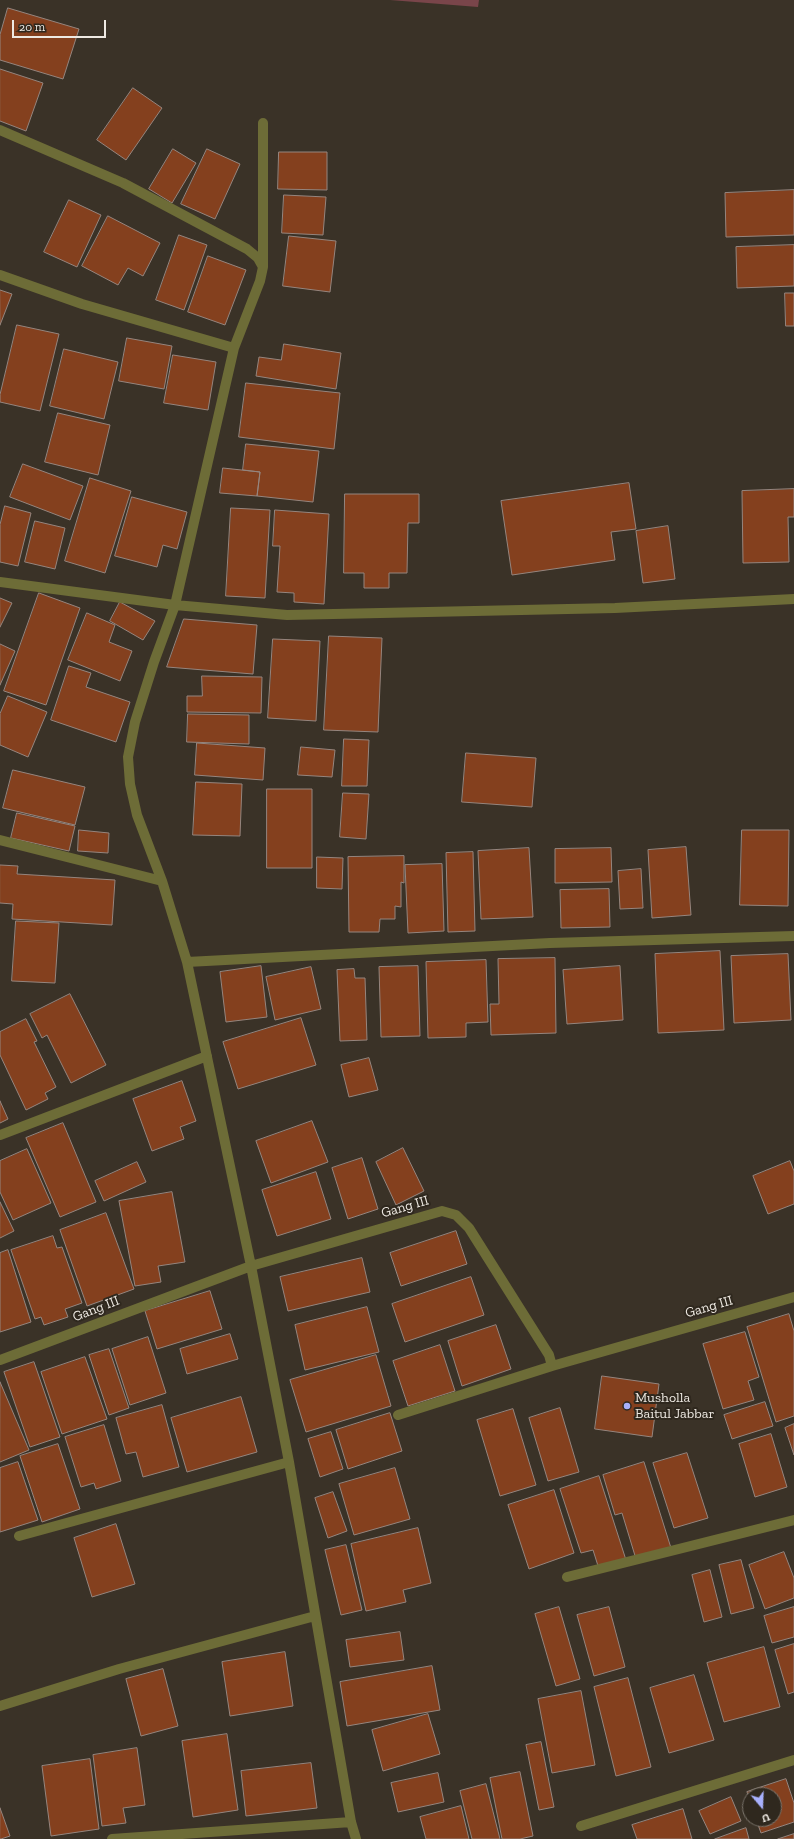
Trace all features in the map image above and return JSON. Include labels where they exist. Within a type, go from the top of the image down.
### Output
[{"type":"street","points":[[263,123],[262,267],[260,281],[234,348],[175,605],[135,722],[128,757],[130,784],[137,815],[162,881],[187,962],[207,1056],[251,1266],[289,1462],[351,1822],[356,1839]]},
{"type":"street","points":[[0,130],[123,182],[247,249],[258,258],[262,267]]},
{"type":"street","points":[[0,275],[82,304],[234,348]]},
{"type":"street","points":[[0,582],[175,605],[287,615],[615,608],[794,599]]},
{"type":"street","points":[[0,840],[162,881]]},
{"type":"street","points":[[187,962],[550,943],[794,936]]},
{"type":"street","points":[[0,1135],[207,1056]]},
{"type":"street","name":"Gang III","points":[[0,1360],[251,1266],[442,1211],[456,1215],[473,1234],[546,1350],[552,1366],[794,1297]]},
{"type":"street","points":[[398,1415],[552,1366]]},
{"type":"street","points":[[19,1536],[289,1462]]},
{"type":"street","points":[[567,1577],[794,1520]]},
{"type":"street","points":[[0,1706],[119,1669],[315,1616]]},
{"type":"street","points":[[581,1826],[794,1760]]},
{"type":"street","points":[[112,1839],[351,1822]]},
{"type":"shaded area","points":[[390,0],[479,0],[478,7]]},
{"type":"building","points":[[8,8],[79,29],[63,79],[0,60],[0,35]]},
{"type":"building","points":[[0,69],[43,83],[26,131],[0,121]]},
{"type":"building","points":[[133,88],[162,108],[126,160],[97,140]]},
{"type":"building","points":[[173,149],[196,163],[172,203],[149,189]]},
{"type":"building","points":[[207,149],[240,164],[215,219],[181,204]]},
{"type":"building","points":[[279,152],[327,152],[327,190],[278,189]]},
{"type":"building","points":[[794,190],[794,235],[726,237],[725,193]]},
{"type":"building","points":[[284,195],[326,197],[323,235],[282,233]]},
{"type":"building","points":[[69,200],[101,215],[77,267],[44,252]]},
{"type":"building","points":[[108,216],[160,243],[143,276],[128,268],[118,285],[82,266]]},
{"type":"building","points":[[179,235],[207,245],[184,310],[156,300]]},
{"type":"building","points":[[289,236],[336,241],[330,292],[283,286]]},
{"type":"building","points":[[794,245],[794,286],[737,288],[736,247]]},
{"type":"building","points":[[208,256],[246,270],[225,325],[188,312]]},
{"type":"building","points":[[0,290],[12,294],[0,325]]},
{"type":"building","points":[[785,293],[794,293],[794,326],[786,326]]},
{"type":"building","points":[[17,325],[59,334],[40,411],[0,402],[0,395]]},
{"type":"building","points":[[127,338],[172,346],[164,389],[119,381]]},
{"type":"building","points":[[284,344],[341,353],[336,389],[256,376],[259,357],[281,360]]},
{"type":"building","points":[[64,349],[118,362],[104,419],[50,406]]},
{"type":"building","points":[[173,355],[216,362],[208,410],[164,403]]},
{"type":"building","points":[[246,383],[340,393],[334,449],[239,437]]},
{"type":"building","points":[[58,413],[110,425],[98,475],[45,462]]},
{"type":"building","points":[[246,444],[319,451],[313,502],[257,496],[260,472],[243,470]]},
{"type":"building","points":[[23,464],[83,486],[70,520],[10,497]]},
{"type":"building","points":[[223,468],[260,472],[257,496],[220,493]]},
{"type":"building","points":[[90,478],[131,491],[105,573],[65,561]]},
{"type":"building","points":[[629,483],[636,529],[611,532],[615,560],[512,575],[501,501]]},
{"type":"building","points":[[794,489],[794,517],[788,517],[789,562],[743,563],[742,491]]},
{"type":"building","points":[[345,494],[419,494],[419,523],[408,523],[407,573],[389,573],[389,588],[364,588],[364,573],[344,573]]},
{"type":"building","points":[[132,497],[187,512],[177,549],[163,545],[157,567],[115,556]]},
{"type":"building","points":[[5,506],[31,513],[18,566],[0,562],[0,525]]},
{"type":"building","points":[[231,508],[270,510],[265,598],[226,596]]},
{"type":"building","points":[[275,510],[329,514],[324,604],[294,602],[294,593],[277,592],[280,546],[273,546]]},
{"type":"building","points":[[35,521],[65,528],[55,569],[25,562]]},
{"type":"building","points":[[668,526],[675,579],[643,583],[636,531]]},
{"type":"building","points":[[39,593],[80,608],[46,705],[4,691]]},
{"type":"building","points":[[0,598],[12,603],[0,627]]},
{"type":"building","points":[[120,602],[155,621],[143,640],[110,621]]},
{"type":"building","points":[[87,613],[115,625],[109,642],[132,651],[120,681],[68,660]]},
{"type":"building","points":[[184,619],[257,625],[253,674],[167,667]]},
{"type":"building","points":[[329,636],[382,638],[378,732],[324,730]]},
{"type":"building","points":[[273,639],[320,641],[316,721],[268,718]]},
{"type":"building","points":[[0,644],[15,651],[0,685]]},
{"type":"building","points":[[69,666],[91,673],[86,687],[130,702],[116,742],[51,720]]},
{"type":"building","points":[[202,676],[262,677],[261,713],[187,712],[187,696],[202,696]]},
{"type":"building","points":[[8,696],[47,712],[28,757],[0,745],[0,714]]},
{"type":"building","points":[[188,714],[249,715],[249,744],[187,742]]},
{"type":"building","points":[[344,739],[369,740],[367,786],[342,786]]},
{"type":"building","points":[[197,743],[265,748],[263,780],[195,775]]},
{"type":"building","points":[[301,747],[335,750],[332,777],[298,775]]},
{"type":"building","points":[[466,753],[536,758],[532,807],[462,802]]},
{"type":"building","points":[[13,770],[85,787],[75,825],[3,808]]},
{"type":"building","points":[[196,782],[242,784],[240,836],[193,835]]},
{"type":"building","points":[[267,789],[312,789],[312,868],[267,868]]},
{"type":"building","points":[[343,793],[369,794],[366,839],[340,837]]},
{"type":"building","points":[[17,813],[75,826],[69,851],[11,838]]},
{"type":"building","points":[[79,830],[109,833],[108,853],[78,851]]},
{"type":"building","points":[[742,830],[789,830],[788,906],[740,905]]},
{"type":"building","points":[[686,847],[691,915],[652,918],[648,850]]},
{"type":"building","points":[[529,848],[533,917],[481,919],[478,851]]},
{"type":"building","points":[[611,848],[612,882],[555,883],[555,849]]},
{"type":"building","points":[[473,852],[475,931],[448,932],[446,853]]},
{"type":"building","points":[[404,856],[404,883],[401,882],[401,907],[395,906],[395,919],[380,919],[379,932],[349,932],[348,857]]},
{"type":"building","points":[[317,857],[343,858],[342,889],[317,888]]},
{"type":"building","points":[[442,864],[444,931],[408,933],[405,865]]},
{"type":"building","points":[[0,865],[18,866],[17,874],[115,880],[112,925],[12,919],[13,904],[0,903]]},
{"type":"building","points":[[641,869],[643,908],[620,909],[618,871]]},
{"type":"building","points":[[609,889],[610,927],[561,928],[560,890]]},
{"type":"building","points":[[16,921],[59,923],[55,983],[12,981]]},
{"type":"building","points":[[720,951],[724,1030],[658,1033],[655,954]]},
{"type":"building","points":[[788,954],[791,1020],[734,1023],[731,956]]},
{"type":"building","points":[[555,958],[556,1033],[491,1035],[490,1004],[499,1004],[498,959]]},
{"type":"building","points":[[486,960],[488,1022],[466,1023],[466,1037],[428,1038],[426,962]]},
{"type":"building","points":[[261,966],[267,1017],[226,1022],[220,972]]},
{"type":"building","points":[[418,966],[420,1036],[381,1037],[379,967]]},
{"type":"building","points":[[620,966],[623,1020],[567,1024],[563,970]]},
{"type":"building","points":[[311,967],[321,1009],[275,1020],[266,977]]},
{"type":"building","points":[[354,969],[355,978],[365,978],[367,1040],[340,1041],[337,970]]},
{"type":"building","points":[[70,994],[106,1065],[71,1083],[47,1035],[42,1038],[30,1014]]},
{"type":"building","points":[[301,1018],[316,1065],[238,1089],[223,1042]]},
{"type":"building","points":[[26,1019],[37,1041],[34,1042],[56,1087],[45,1093],[48,1099],[26,1110],[0,1055],[0,1032]]},
{"type":"building","points":[[369,1058],[378,1090],[349,1097],[341,1065]]},
{"type":"building","points":[[182,1081],[196,1121],[180,1127],[184,1139],[152,1151],[133,1099]]},
{"type":"building","points":[[0,1101],[8,1119],[0,1123]]},
{"type":"building","points":[[312,1121],[328,1162],[271,1183],[256,1141]]},
{"type":"building","points":[[63,1123],[96,1202],[60,1217],[26,1138]]},
{"type":"building","points":[[403,1148],[424,1191],[396,1205],[376,1162]]},
{"type":"building","points":[[27,1149],[51,1203],[13,1220],[0,1192],[0,1161]]},
{"type":"building","points":[[362,1158],[378,1209],[348,1219],[332,1168]]},
{"type":"building","points":[[790,1161],[794,1171],[794,1204],[768,1214],[753,1176]]},
{"type":"building","points":[[137,1162],[146,1182],[104,1201],[95,1181]]},
{"type":"building","points":[[316,1172],[331,1219],[277,1236],[262,1190]]},
{"type":"building","points":[[172,1192],[185,1262],[158,1266],[161,1282],[135,1286],[119,1201]]},
{"type":"building","points":[[0,1202],[14,1231],[0,1238]]},
{"type":"building","points":[[106,1213],[134,1289],[87,1306],[60,1230]]},
{"type":"building","points":[[456,1231],[467,1264],[401,1286],[390,1253]]},
{"type":"building","points":[[53,1236],[57,1248],[62,1247],[82,1303],[65,1309],[68,1317],[44,1325],[41,1317],[35,1319],[11,1250]]},
{"type":"building","points":[[8,1250],[31,1322],[0,1332],[0,1253]]},
{"type":"building","points":[[362,1258],[370,1292],[288,1311],[280,1277]]},
{"type":"building","points":[[471,1277],[484,1315],[405,1342],[392,1304]]},
{"type":"building","points":[[210,1291],[222,1329],[157,1349],[145,1311]]},
{"type":"building","points":[[367,1307],[379,1352],[305,1370],[295,1325]]},
{"type":"building","points":[[789,1314],[794,1331],[794,1416],[776,1422],[747,1327]]},
{"type":"building","points":[[496,1325],[511,1369],[462,1386],[448,1341]]},
{"type":"building","points":[[745,1332],[759,1377],[748,1381],[754,1400],[723,1409],[703,1344]]},
{"type":"building","points":[[230,1334],[238,1359],[187,1374],[180,1349]]},
{"type":"building","points":[[148,1337],[166,1393],[130,1405],[112,1349]]},
{"type":"building","points":[[440,1345],[455,1391],[408,1406],[393,1361]]},
{"type":"building","points":[[109,1349],[129,1408],[109,1415],[89,1355]]},
{"type":"building","points":[[376,1355],[391,1406],[306,1432],[290,1380]]},
{"type":"building","points":[[85,1357],[107,1419],[62,1434],[41,1372]]},
{"type":"building","points":[[34,1362],[60,1437],[30,1447],[4,1372]]},
{"type":"building","name":"Musholla Baitul Jabbar","points":[[602,1376],[659,1384],[652,1437],[595,1429]]},
{"type":"building","points":[[0,1382],[29,1450],[0,1462]]},
{"type":"building","points":[[241,1397],[257,1452],[187,1472],[171,1418]]},
{"type":"building","points":[[765,1402],[773,1426],[732,1439],[724,1415]]},
{"type":"building","points":[[162,1405],[179,1467],[143,1477],[136,1452],[126,1454],[116,1418]]},
{"type":"building","points":[[560,1408],[579,1472],[548,1481],[529,1418]]},
{"type":"building","points":[[513,1409],[536,1485],[500,1496],[477,1420]]},
{"type":"building","points":[[390,1413],[402,1451],[348,1469],[336,1430]]},
{"type":"building","points":[[794,1424],[794,1455],[785,1428]]},
{"type":"building","points":[[104,1425],[121,1481],[96,1489],[94,1483],[81,1487],[65,1437]]},
{"type":"building","points":[[331,1432],[343,1469],[320,1477],[308,1439]]},
{"type":"building","points":[[771,1434],[787,1487],[755,1497],[739,1444]]},
{"type":"building","points":[[58,1444],[80,1509],[42,1522],[20,1456]]},
{"type":"building","points":[[687,1453],[708,1518],[674,1528],[653,1463]]},
{"type":"building","points":[[18,1462],[38,1520],[0,1532],[0,1468]]},
{"type":"building","points":[[644,1462],[671,1548],[636,1559],[622,1513],[615,1515],[603,1475]]},
{"type":"building","points":[[395,1468],[410,1519],[354,1535],[339,1484]]},
{"type":"building","points":[[599,1476],[626,1560],[599,1569],[593,1550],[581,1553],[560,1489]]},
{"type":"building","points":[[554,1490],[574,1553],[529,1569],[508,1505]]},
{"type":"building","points":[[333,1492],[347,1531],[328,1538],[315,1498]]},
{"type":"building","points":[[116,1524],[135,1584],[92,1597],[74,1538]]},
{"type":"building","points":[[418,1528],[431,1583],[403,1590],[406,1602],[366,1611],[351,1544]]},
{"type":"building","points":[[346,1545],[362,1610],[341,1615],[325,1550]]},
{"type":"building","points":[[784,1552],[794,1578],[794,1598],[765,1609],[749,1565]]},
{"type":"building","points":[[741,1560],[754,1608],[731,1614],[719,1565]]},
{"type":"building","points":[[710,1570],[722,1617],[704,1622],[692,1575]]},
{"type":"building","points":[[559,1607],[580,1679],[556,1686],[535,1614]]},
{"type":"building","points":[[609,1607],[625,1667],[594,1676],[577,1615]]},
{"type":"building","points":[[794,1607],[794,1637],[772,1643],[764,1616]]},
{"type":"building","points":[[400,1632],[404,1660],[350,1667],[346,1640]]},
{"type":"building","points":[[794,1644],[794,1692],[788,1694],[775,1650]]},
{"type":"building","points":[[764,1647],[780,1707],[724,1722],[707,1663]]},
{"type":"building","points":[[285,1652],[293,1706],[230,1716],[222,1662]]},
{"type":"building","points":[[432,1666],[440,1710],[347,1726],[340,1682]]},
{"type":"building","points":[[163,1669],[178,1726],[141,1736],[126,1679]]},
{"type":"building","points":[[694,1675],[714,1740],[669,1753],[650,1688]]},
{"type":"building","points":[[628,1678],[651,1767],[616,1776],[594,1687]]},
{"type":"building","points":[[581,1691],[595,1765],[552,1773],[538,1699]]},
{"type":"building","points":[[428,1714],[440,1754],[383,1771],[372,1730]]},
{"type":"building","points":[[227,1734],[238,1810],[193,1817],[182,1741]]},
{"type":"building","points":[[541,1742],[554,1807],[539,1810],[526,1745]]},
{"type":"building","points":[[137,1748],[145,1805],[123,1808],[126,1823],[102,1826],[93,1755]]},
{"type":"building","points":[[90,1759],[99,1829],[51,1836],[42,1766]]},
{"type":"building","points":[[311,1763],[317,1808],[246,1816],[241,1771]]},
{"type":"building","points":[[520,1772],[533,1836],[520,1839],[502,1839],[490,1778]]},
{"type":"building","points":[[438,1773],[444,1802],[398,1812],[391,1783]]},
{"type":"building","points":[[786,1779],[794,1803],[794,1822],[782,1826],[782,1787],[762,1787]]},
{"type":"building","points":[[486,1784],[500,1839],[472,1839],[460,1791]]},
{"type":"building","points":[[731,1797],[741,1821],[710,1834],[699,1811]]},
{"type":"building","points":[[461,1806],[469,1839],[426,1839],[420,1817]]},
{"type":"building","points":[[0,1808],[10,1836],[1,1839],[0,1839]]},
{"type":"building","points":[[683,1809],[692,1839],[637,1839],[632,1825]]},
{"type":"building","points":[[759,1827],[779,1827],[761,1833]]},
{"type":"building","points":[[746,1828],[749,1839],[715,1839]]},
{"type":"building","points":[[794,1834],[794,1839],[778,1839]]},
{"type":"place","name":"Musholla Baitul Jabbar","points":[[627,1406]]}]
